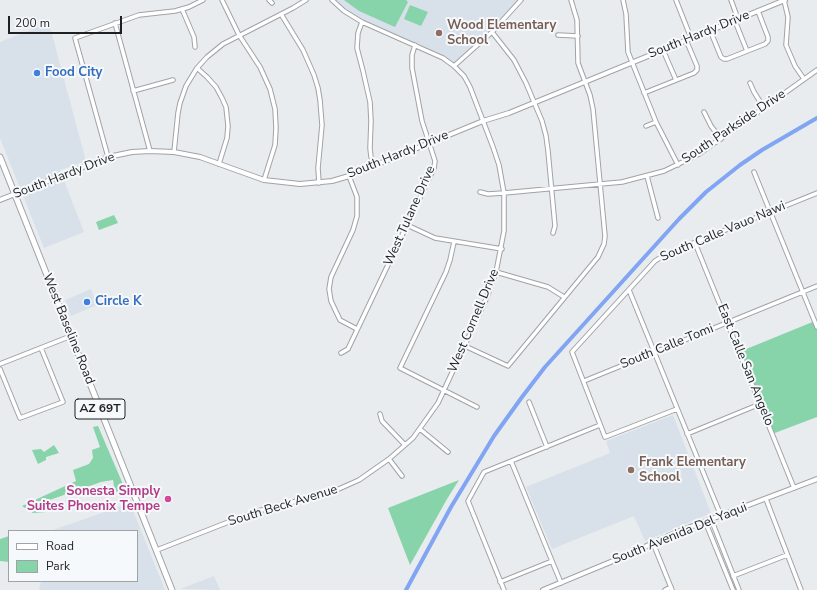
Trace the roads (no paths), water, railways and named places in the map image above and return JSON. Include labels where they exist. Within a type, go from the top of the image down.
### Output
[{"type":"main road","name":"West Baseline Road","points":[[0,157],[172,590]]},
{"type":"street","points":[[108,157],[75,38],[139,15],[175,11],[203,0]]},
{"type":"street","points":[[222,0],[239,35],[260,67],[270,89],[276,128],[275,145],[264,180]]},
{"type":"street","points":[[269,0],[272,4]]},
{"type":"street","points":[[174,152],[180,103],[186,86],[197,68],[216,49],[239,35],[282,14],[306,0]]},
{"type":"street","name":"West Cornell Drive","points":[[332,0],[348,14],[362,22],[443,58],[454,66],[464,76],[470,87],[484,121],[499,165],[504,193],[504,231],[502,249],[487,297],[445,391]]},
{"type":"street","points":[[454,66],[492,32],[521,0]]},
{"type":"street","points":[[465,346],[508,366],[598,257],[604,244],[605,236],[593,109],[578,63],[577,20],[571,0]]},
{"type":"street","points":[[623,0],[626,14],[628,52],[656,122],[678,165]]},
{"type":"street","points":[[676,0],[691,38]]},
{"type":"street","points":[[731,0],[747,51]]},
{"type":"street","points":[[784,0],[788,17],[786,45],[795,66],[804,79]]},
{"type":"street","name":"South Hardy Drive","points":[[0,200],[108,157],[132,152],[174,152],[200,157],[250,176],[290,184],[332,181],[349,176],[484,121],[498,117],[784,0]]},
{"type":"street","points":[[182,9],[194,37],[195,47]]},
{"type":"street","points":[[710,30],[721,56],[727,60],[765,44],[768,41],[768,37],[758,11]]},
{"type":"street","points":[[282,14],[303,50],[318,88],[322,125],[322,140],[318,168],[319,183]]},
{"type":"street","points":[[362,22],[358,33],[357,48],[364,71],[370,102],[370,148],[374,166]]},
{"type":"street","points":[[115,23],[150,151]]},
{"type":"street","points":[[492,32],[514,60],[526,83],[546,136],[555,226],[553,233]]},
{"type":"street","points":[[558,35],[578,36]]},
{"type":"street","points":[[644,93],[694,73],[697,70],[697,66],[686,40]]},
{"type":"street","name":"West Tulane Drive","points":[[341,353],[348,348],[434,168],[435,161],[422,121],[412,68],[412,55],[415,46]]},
{"type":"street","points":[[663,50],[676,80]]},
{"type":"street","points":[[197,68],[216,87],[226,107],[228,138],[219,164]]},
{"type":"street","name":"South Parkside Drive","points":[[480,192],[488,194],[504,193],[622,182],[647,176],[678,165],[699,154],[721,139],[817,70]]},
{"type":"street","points":[[133,91],[173,80]]},
{"type":"street","points":[[750,83],[764,108]]},
{"type":"street","points":[[704,112],[711,126],[721,139]]},
{"type":"street","points":[[646,126],[656,122]]},
{"type":"street","points":[[754,172],[817,327]]},
{"type":"street","points":[[349,176],[357,197],[357,216],[353,230],[330,277],[329,289],[331,301],[340,320],[357,329]]},
{"type":"street","points":[[647,176],[658,218]]},
{"type":"street","name":"South Calle Vauo Nawi","points":[[584,381],[572,352],[655,261],[666,254],[694,242],[817,193]]},
{"type":"street","points":[[407,225],[428,235],[454,242],[502,249]]},
{"type":"street","points":[[454,242],[446,272],[400,368],[477,407]]},
{"type":"street","name":"East Calle San Angelo","points":[[694,242],[794,488]]},
{"type":"street","points":[[496,272],[548,288],[564,297]]},
{"type":"street","name":"South Calle Tomi","points":[[584,381],[817,286]]},
{"type":"street","points":[[629,290],[721,516]]},
{"type":"street","points":[[0,364],[71,336]]},
{"type":"street","points":[[0,369],[20,418],[63,402],[41,348]]},
{"type":"street","points":[[584,381],[605,437],[677,409]]},
{"type":"street","name":"South Beck Avenue","points":[[157,550],[254,512],[332,492],[359,480],[389,460],[405,445],[420,429],[445,391]]},
{"type":"street","points":[[529,402],[547,447]]},
{"type":"street","points":[[687,434],[760,404]]},
{"type":"street","points":[[380,414],[382,422],[405,445]]},
{"type":"street","points":[[504,590],[468,501],[484,472],[600,425]]},
{"type":"street","points":[[420,429],[448,452]]},
{"type":"street","points":[[389,460],[402,476]]},
{"type":"street","points":[[511,461],[561,583]]},
{"type":"street","name":"South Avenida Del Yaqui","points":[[543,590],[708,521],[817,479]]},
{"type":"street","points":[[766,499],[801,590]]},
{"type":"street","points":[[733,590],[707,526],[708,521],[713,524],[739,590]]},
{"type":"street","points":[[654,543],[672,589],[665,590]]},
{"type":"street","points":[[728,578],[787,555]]},
{"type":"street","points":[[500,582],[552,561]]},
{"type":"waterway","points":[[406,590],[451,507],[494,436],[545,367],[679,219],[706,192],[762,150],[817,118]]},
{"type":"place","name":"Wood Elementary School","points":[[439,33]]},
{"type":"place","name":"Food City","points":[[37,73]]},
{"type":"place","name":"Circle K","points":[[87,302]]},
{"type":"place","name":"Frank Elementary School","points":[[631,470]]},
{"type":"place","name":"Sonesta Simply Suites Phoenix Tempe","points":[[168,499]]}]
